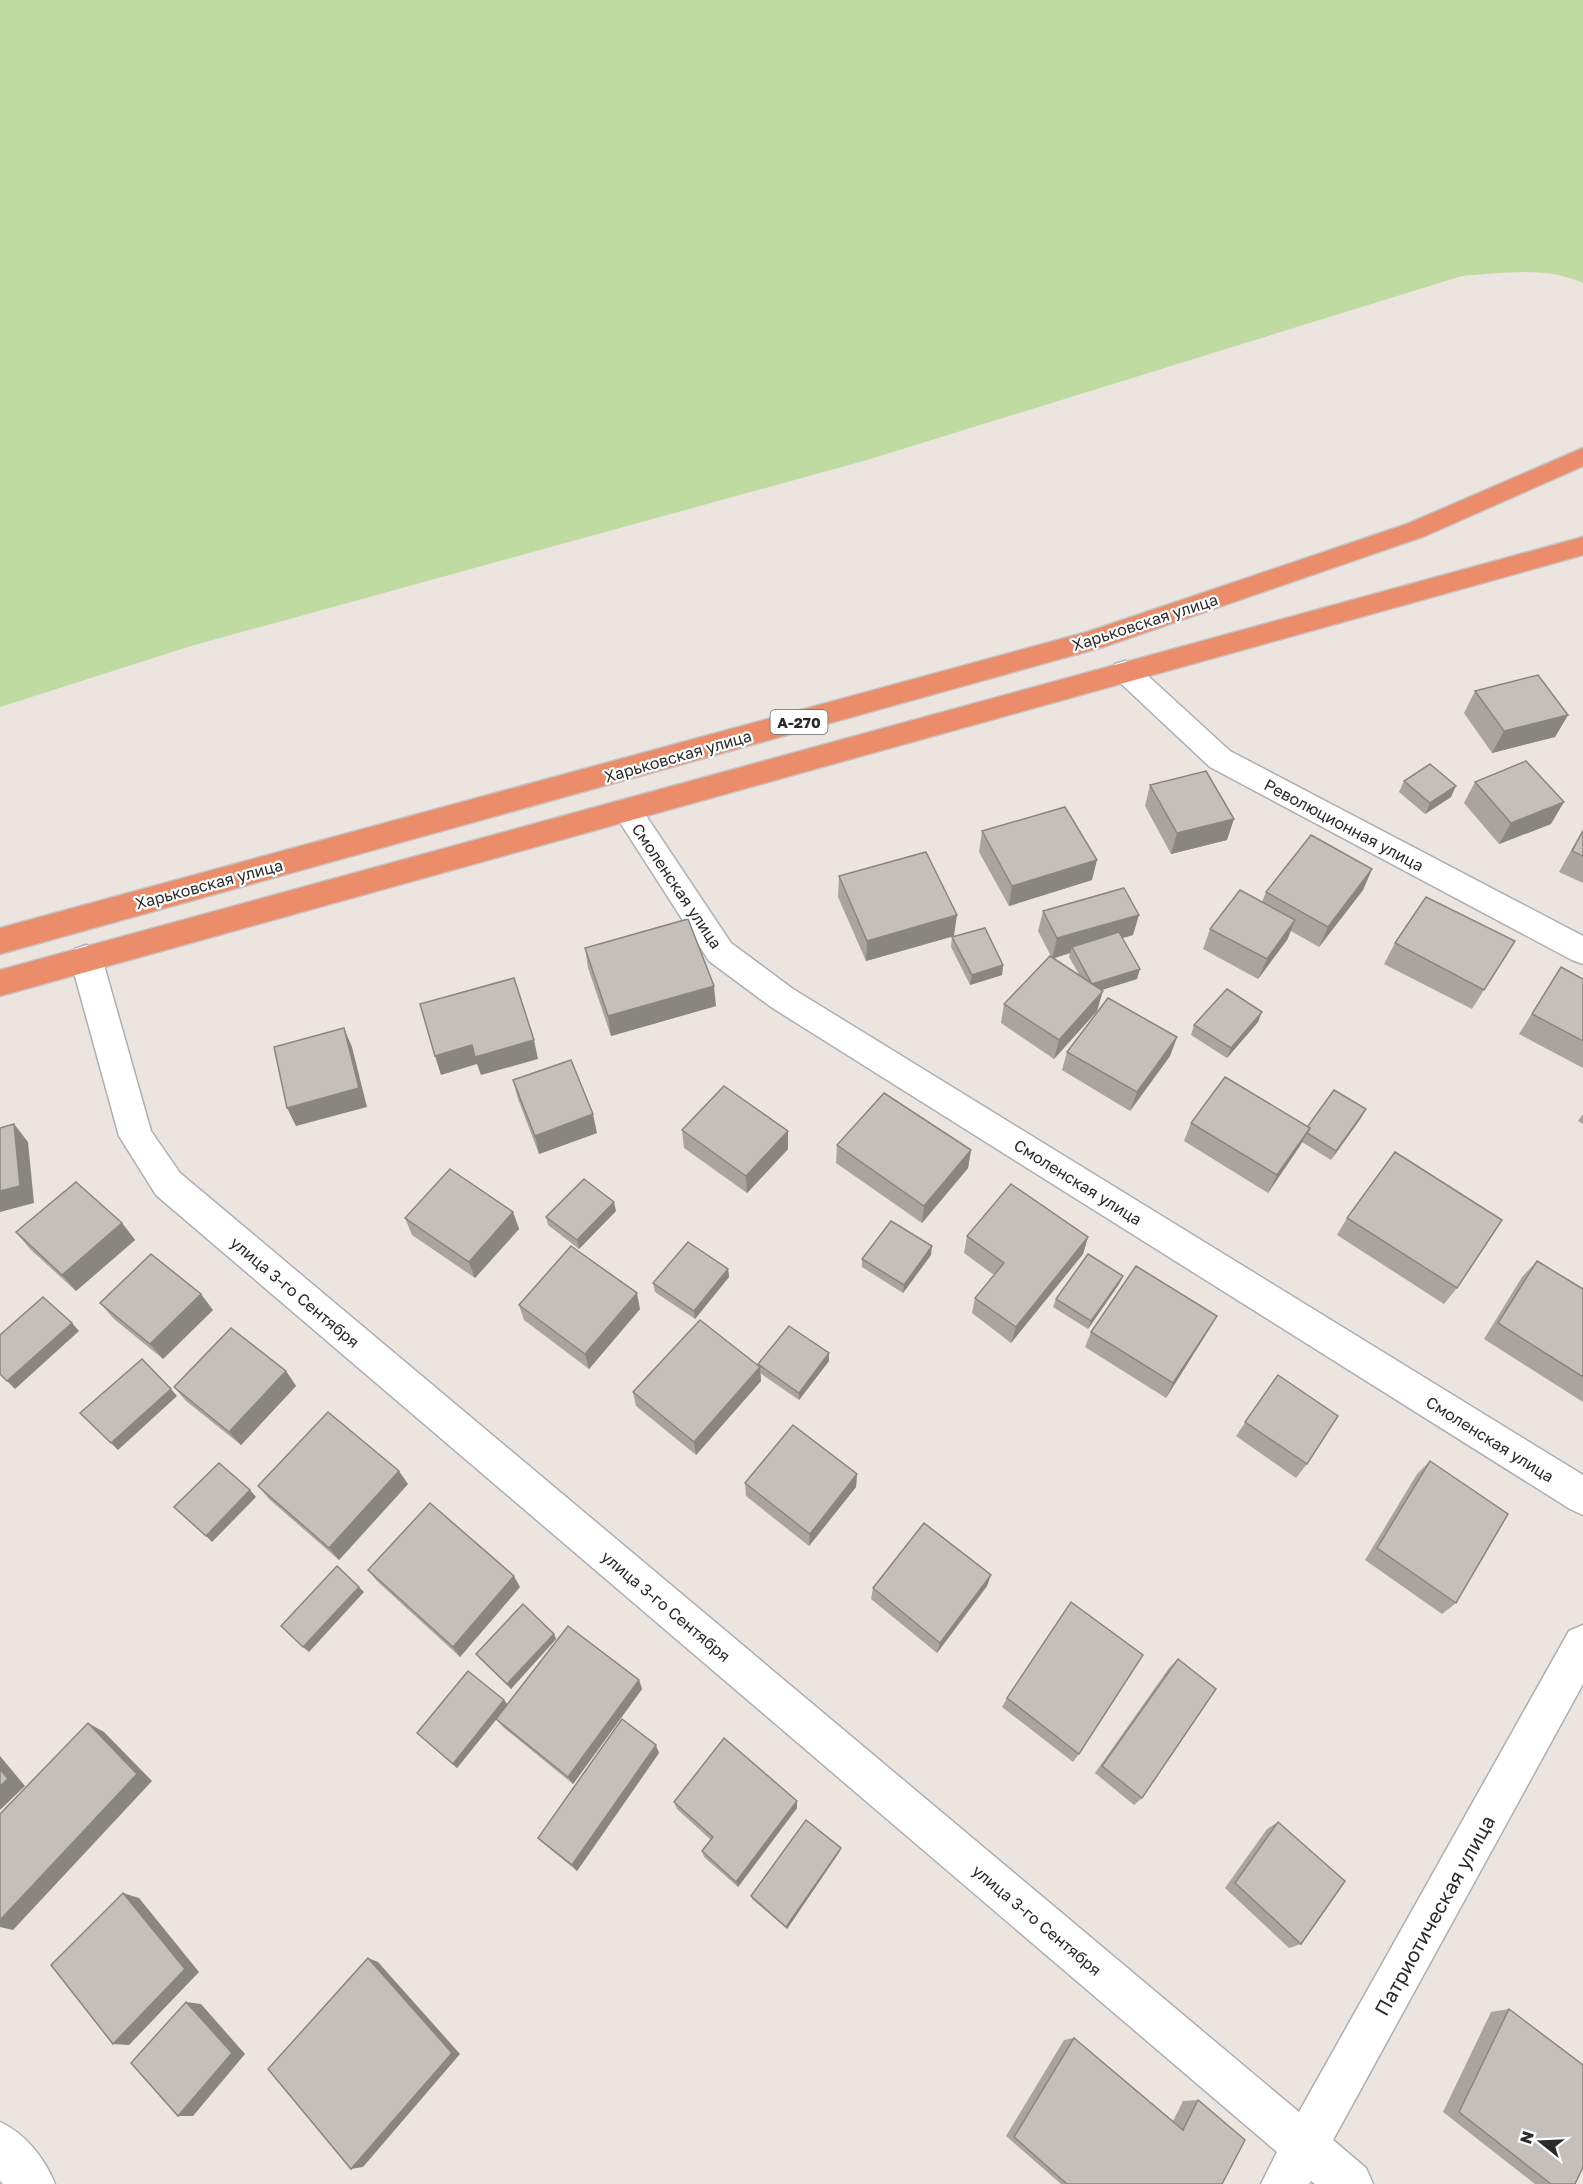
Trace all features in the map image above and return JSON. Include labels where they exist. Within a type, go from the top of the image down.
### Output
[{"type":"highway","name":"Харьковская улица","points":[[0,941],[1093,640],[1416,530],[1583,456]]},
{"type":"highway","name":"А-270","points":[[0,983],[1583,546]]},
{"type":"street","name":"Революционная улица","points":[[1125,671],[1220,759],[1583,951]]},
{"type":"street","name":"Смоленская улица","points":[[627,810],[720,952],[782,998],[1583,1496]]},
{"type":"street","name":"улица 3-го Сентября","points":[[86,958],[136,1136],[168,1184],[1350,2184]]},
{"type":"street","name":"Патриотическая улица","points":[[1284,2184],[1583,1645]]},
{"type":"street","points":[[0,2145],[32,2184]]},
{"type":"green space","points":[[0,0],[1583,0],[1583,283],[1554,274],[1523,272],[1462,276],[867,460],[191,646],[0,707]]},
{"type":"building","points":[[1538,675],[1568,715],[1504,731],[1475,691]]},
{"type":"building","points":[[1526,761],[1564,802],[1511,823],[1475,782]]},
{"type":"building","points":[[1430,764],[1456,786],[1430,803],[1404,781]]},
{"type":"building","points":[[1206,771],[1234,819],[1177,833],[1150,785]]},
{"type":"building","points":[[1065,807],[1097,860],[1012,886],[982,831]]},
{"type":"building","points":[[1583,831],[1583,856],[1572,851]]},
{"type":"building","points":[[1311,835],[1372,869],[1328,927],[1266,892]]},
{"type":"building","points":[[926,852],[957,915],[867,941],[839,876]]},
{"type":"building","points":[[1124,888],[1139,915],[1057,938],[1043,911]]},
{"type":"building","points":[[1240,890],[1295,920],[1267,959],[1210,929]]},
{"type":"building","points":[[1426,897],[1515,941],[1484,990],[1395,943]]},
{"type":"building","points":[[688,919],[714,986],[608,1016],[585,948]]},
{"type":"building","points":[[985,928],[1003,965],[972,975],[952,937]]},
{"type":"building","points":[[1119,932],[1140,969],[1092,984],[1072,947]]},
{"type":"building","points":[[1050,956],[1103,991],[1059,1040],[1004,1004]]},
{"type":"building","points":[[1561,967],[1583,979],[1583,1041],[1532,1014]]},
{"type":"building","points":[[514,978],[534,1040],[475,1057],[472,1045],[435,1056],[420,1004]]},
{"type":"building","points":[[1227,989],[1262,1012],[1231,1048],[1194,1025]]},
{"type":"building","points":[[1108,998],[1177,1037],[1137,1092],[1067,1052]]},
{"type":"building","points":[[344,1028],[359,1088],[287,1108],[274,1047]]},
{"type":"building","points":[[571,1060],[593,1114],[535,1136],[513,1080]]},
{"type":"building","points":[[1225,1077],[1310,1128],[1277,1175],[1191,1123]]},
{"type":"building","points":[[724,1086],[788,1131],[746,1176],[682,1130]]},
{"type":"building","points":[[1334,1090],[1366,1109],[1336,1151],[1307,1133],[1310,1128],[1308,1126]]},
{"type":"building","points":[[884,1093],[971,1150],[924,1206],[837,1145]]},
{"type":"building","points":[[14,1124],[20,1186],[0,1191],[0,1128]]},
{"type":"building","points":[[1395,1152],[1502,1220],[1457,1288],[1347,1218]]},
{"type":"building","points":[[450,1169],[513,1212],[469,1262],[405,1218]]},
{"type":"building","points":[[584,1179],[614,1202],[577,1240],[546,1217]]},
{"type":"building","points":[[76,1182],[122,1223],[62,1275],[16,1232]]},
{"type":"building","points":[[1011,1184],[1088,1237],[1016,1327],[975,1298],[1004,1263],[967,1236]]},
{"type":"building","points":[[891,1221],[932,1246],[904,1285],[862,1259]]},
{"type":"building","points":[[688,1242],[728,1269],[694,1311],[653,1283]]},
{"type":"building","points":[[571,1246],[637,1293],[585,1354],[519,1305]]},
{"type":"building","points":[[151,1254],[201,1294],[150,1344],[100,1303]]},
{"type":"building","points":[[1088,1254],[1123,1276],[1091,1321],[1056,1299]]},
{"type":"building","points":[[1537,1261],[1583,1289],[1583,1377],[1498,1323]]},
{"type":"building","points":[[1136,1266],[1217,1316],[1173,1383],[1091,1332]]},
{"type":"building","points":[[43,1297],[72,1323],[7,1381],[0,1374],[0,1335]]},
{"type":"building","points":[[700,1320],[760,1367],[694,1442],[633,1392]]},
{"type":"building","points":[[789,1326],[829,1353],[799,1393],[758,1364]]},
{"type":"building","points":[[231,1328],[286,1371],[229,1432],[174,1387]]},
{"type":"building","points":[[142,1359],[171,1389],[111,1443],[80,1413]]},
{"type":"building","points":[[1278,1375],[1338,1416],[1307,1464],[1245,1422]]},
{"type":"building","points":[[328,1412],[399,1471],[329,1548],[258,1486]]},
{"type":"building","points":[[793,1425],[857,1474],[810,1534],[745,1483]]},
{"type":"building","points":[[1430,1461],[1508,1514],[1456,1603],[1377,1548]]},
{"type":"building","points":[[219,1463],[250,1490],[206,1536],[174,1507]]},
{"type":"building","points":[[430,1503],[514,1576],[453,1647],[368,1570]]},
{"type":"building","points":[[924,1523],[991,1575],[940,1643],[873,1588]]},
{"type":"building","points":[[337,1566],[359,1587],[303,1647],[281,1626]]},
{"type":"building","points":[[1071,1602],[1143,1655],[1079,1754],[1007,1698]]},
{"type":"building","points":[[523,1604],[554,1634],[507,1684],[476,1654]]},
{"type":"building","points":[[568,1626],[639,1680],[568,1777],[496,1719]]},
{"type":"building","points":[[1178,1659],[1216,1689],[1142,1798],[1102,1766]]},
{"type":"building","points":[[468,1671],[504,1700],[453,1764],[417,1733]]},
{"type":"building","points":[[622,1719],[656,1745],[572,1865],[538,1838]]},
{"type":"building","points":[[88,1723],[137,1774],[0,1920],[0,1814]]},
{"type":"building","points":[[724,1738],[797,1801],[736,1882],[702,1851],[713,1837],[674,1802]]},
{"type":"building","points":[[0,1769],[8,1779],[0,1786]]},
{"type":"building","points":[[806,1820],[841,1848],[786,1927],[751,1896]]},
{"type":"building","points":[[1278,1822],[1345,1881],[1301,1944],[1235,1883]]},
{"type":"building","points":[[123,1893],[185,1969],[113,2044],[51,1965]]},
{"type":"building","points":[[368,1958],[452,2053],[351,2169],[268,2069]]},
{"type":"building","points":[[186,2002],[232,2053],[178,2116],[131,2063]]},
{"type":"building","points":[[1509,2009],[1583,2065],[1583,2167],[1575,2184],[1551,2184],[1459,2112]]},
{"type":"building","points":[[1074,2038],[1183,2130],[1198,2100],[1245,2140],[1222,2184],[1067,2184],[1014,2137]]}]
